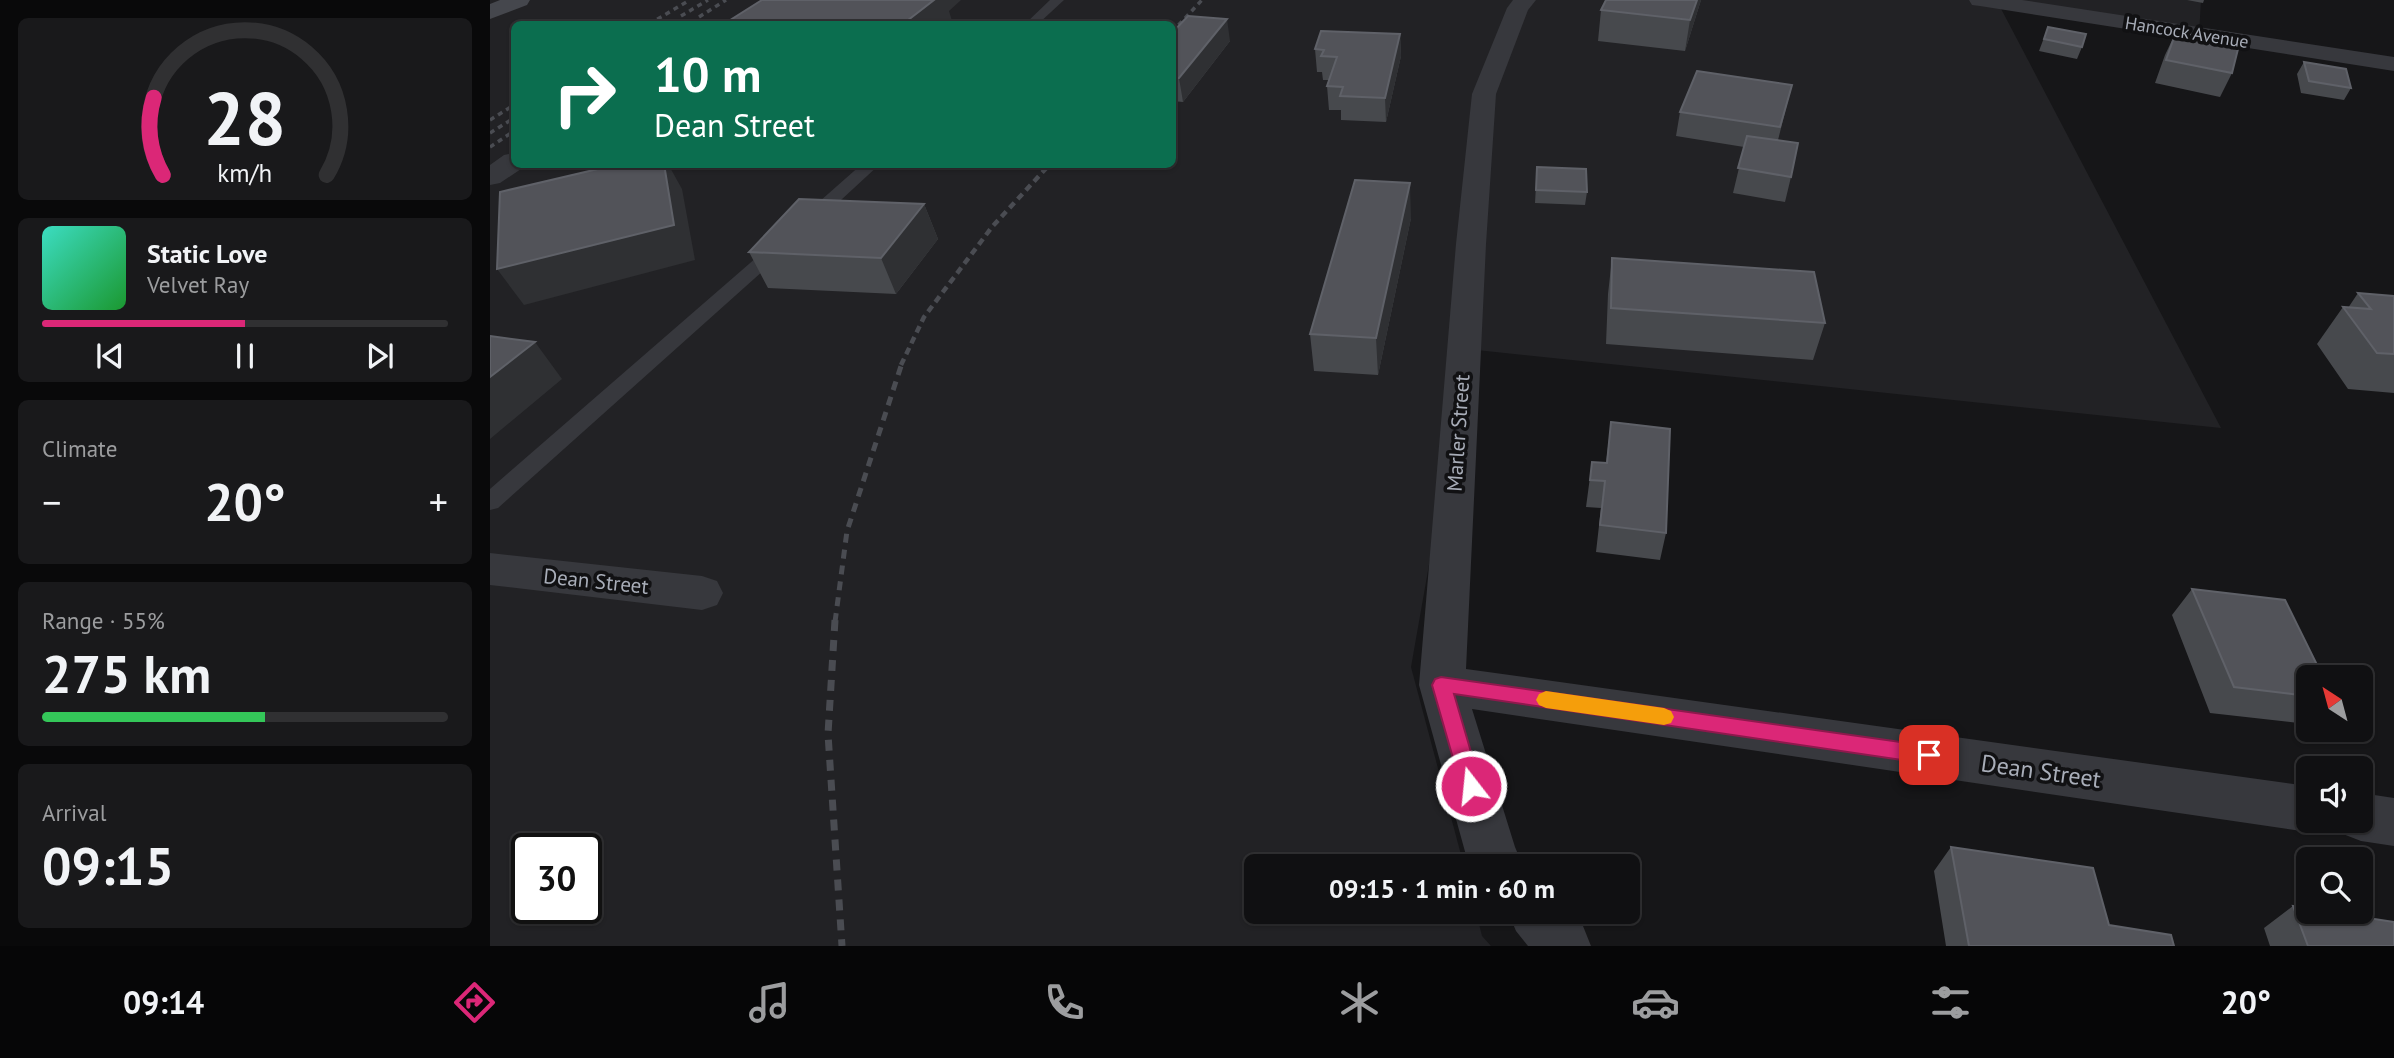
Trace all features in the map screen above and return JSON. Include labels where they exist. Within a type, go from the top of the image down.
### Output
[{"type":"street","points":[[490,12],[519,0]]},
{"type":"street","name":"Marler Street","points":[[1491,854],[1441,685],[1471,244],[1485,94],[1518,8],[1525,0]]},
{"type":"street","name":"Hancock Avenue","points":[[1980,0],[2394,64]]},
{"type":"street","points":[[490,177],[511,163]]},
{"type":"street","name":"Dean Street","points":[[490,570],[702,593]]},
{"type":"street","name":"Dean Street","points":[[1441,685],[2296,807]]},
{"type":"street","points":[[2373,819],[2394,822]]},
{"type":"street","points":[[1545,924],[1563,946]]},
{"type":"lane","points":[[1034,21],[1058,0]]},
{"type":"lane","points":[[490,502],[867,168]]},
{"type":"shaded area","points":[[490,0],[2201,0],[2199,35],[1998,3],[2221,428],[1467,349],[1411,667],[1461,854],[1244,854],[1244,924],[1479,924],[1482,936],[1491,946],[490,946]]},
{"type":"building","points":[[762,0],[934,0],[907,21],[729,21]]},
{"type":"building","points":[[1606,0],[1697,0],[1690,20],[1601,10]]},
{"type":"building","points":[[1188,16],[1227,19],[1179,78],[1176,78],[1176,29]]},
{"type":"building","points":[[2048,27],[2086,34],[2082,47],[2044,39]]},
{"type":"building","points":[[1321,31],[1400,34],[1385,98],[1340,96],[1343,87],[1327,86],[1337,57],[1321,56],[1324,50],[1315,49]]},
{"type":"building","points":[[2176,32],[2239,45],[2232,73],[2166,60]]},
{"type":"building","points":[[2304,62],[2346,69],[2351,88],[2309,81]]},
{"type":"building","points":[[1697,71],[1792,85],[1780,127],[1680,112]]},
{"type":"building","points":[[1747,136],[1798,143],[1791,177],[1738,168]]},
{"type":"building","points":[[1537,167],[1586,169],[1587,192],[1536,190]]},
{"type":"building","points":[[602,168],[665,168],[674,225],[497,269],[500,192]]},
{"type":"building","points":[[1355,180],[1410,183],[1376,338],[1310,334]]},
{"type":"building","points":[[799,199],[924,204],[881,258],[749,252]]},
{"type":"building","points":[[1612,258],[1814,272],[1825,323],[1611,308]]},
{"type":"building","points":[[2358,293],[2394,296],[2394,354],[2377,353],[2343,307],[2371,309]]},
{"type":"building","points":[[490,336],[535,342],[490,377]]},
{"type":"building","points":[[1611,422],[1670,429],[1666,533],[1600,525],[1605,481],[1590,480],[1592,462],[1607,463]]},
{"type":"building","points":[[2192,589],[2285,600],[2317,665],[2296,665],[2296,695],[2234,687]]},
{"type":"building","points":[[1951,847],[2093,868],[2109,925],[2171,935],[2174,946],[1969,946]]},
{"type":"building","points":[[2373,919],[2394,922],[2394,946],[2308,946],[2300,924],[2373,924]]},
{"type":"railway","points":[[654,21],[690,0]]},
{"type":"railway","points":[[681,16],[708,0]]},
{"type":"railway","points":[[699,17],[726,0]]},
{"type":"railway","points":[[1176,28],[1202,0]]},
{"type":"railway","points":[[490,120],[511,107]]},
{"type":"railway","points":[[490,133],[511,120]]},
{"type":"railway","points":[[490,147],[511,133]]},
{"type":"railway","points":[[901,365],[924,317],[992,227],[1046,168]]},
{"type":"railway","points":[[835,622],[847,531],[902,363]]},
{"type":"railway","points":[[835,620],[828,734],[842,946]]},
{"type":"slow traffic","points":[[1546,700],[1664,717]]},
{"type":"route","points":[[1471,786],[1441,685],[1929,755]]}]
